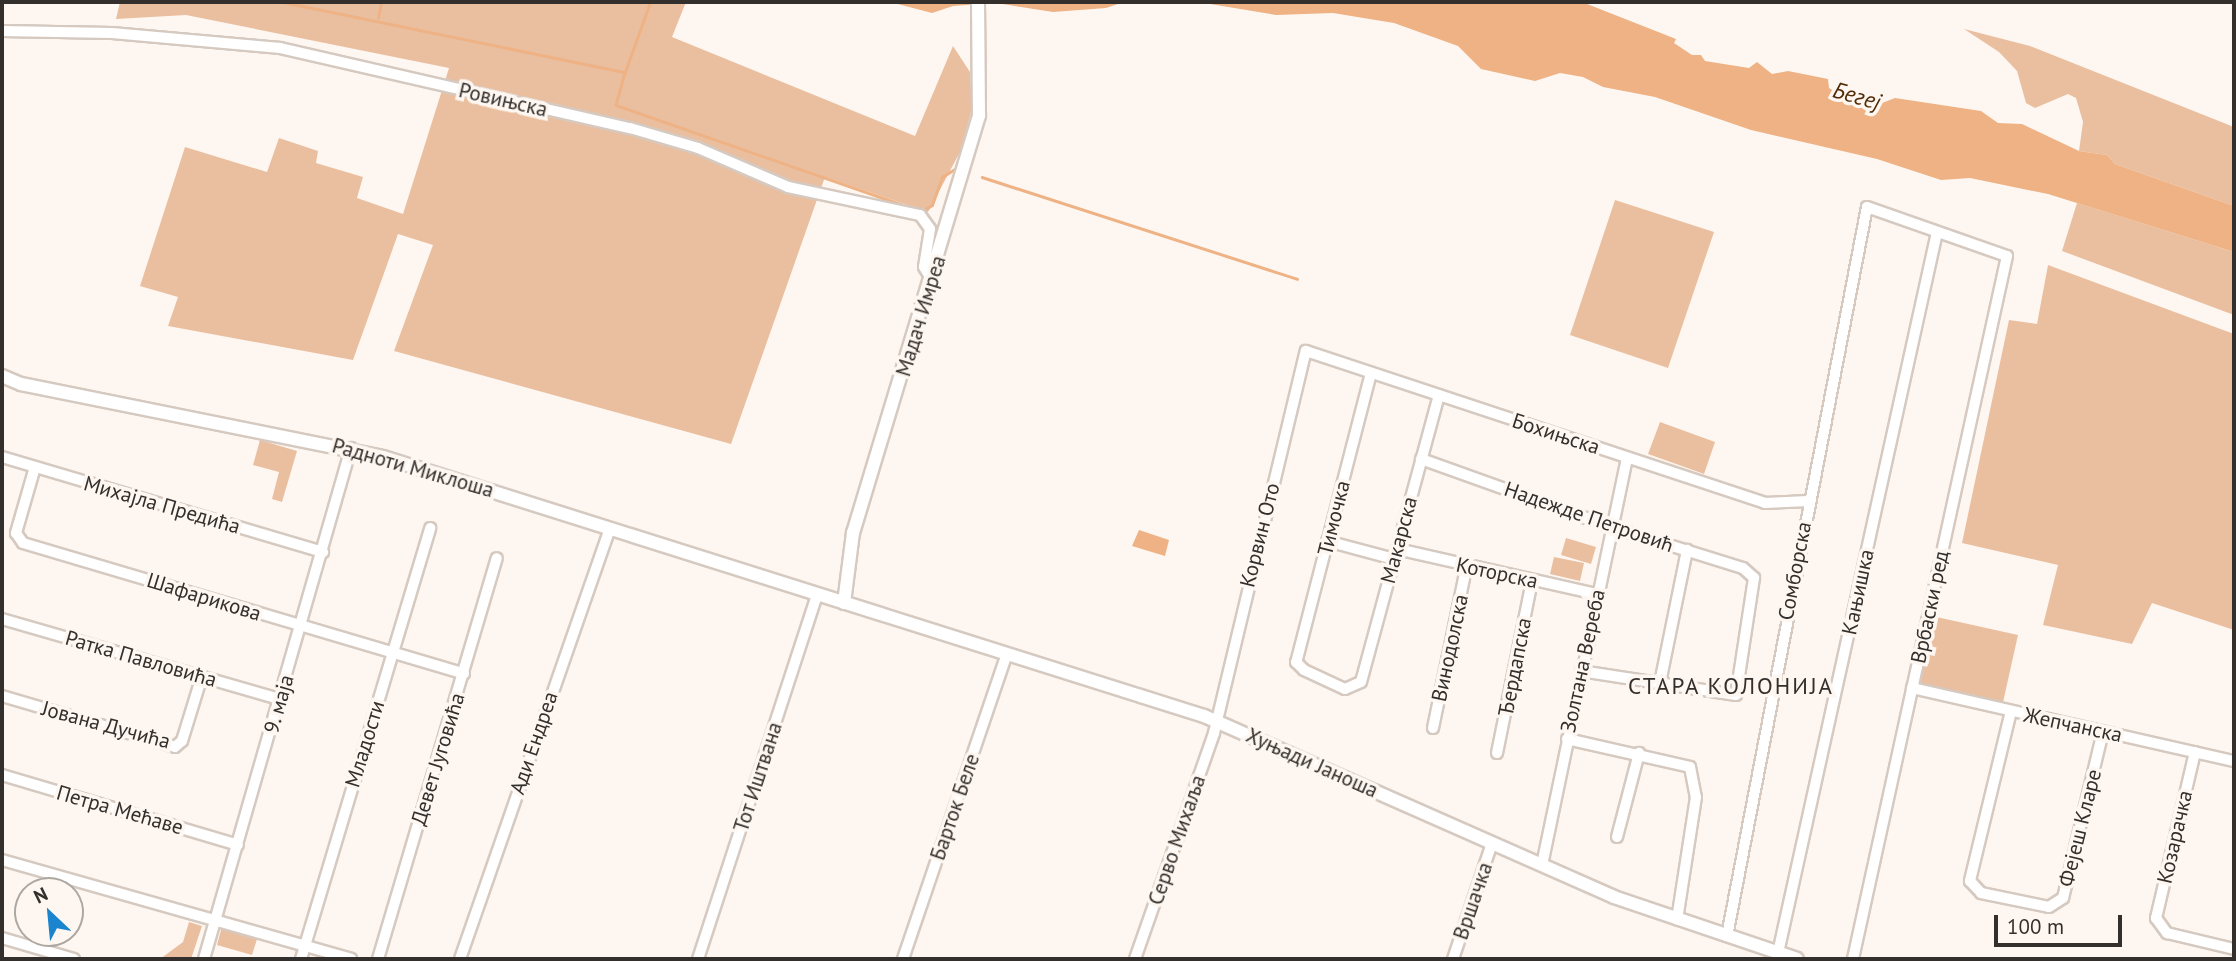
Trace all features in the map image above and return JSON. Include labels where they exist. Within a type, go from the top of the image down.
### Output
[{"type":"street","name":"Мадач Имреа","points":[[844,603],[853,533],[932,280],[979,116],[978,2]]},
{"type":"street","name":"Ровињска","points":[[2,31],[112,33],[280,48],[630,128],[698,148],[788,187],[920,215],[930,229],[924,267],[932,280]]},
{"type":"street","name":"Сомборска","points":[[1727,936],[1808,501],[1867,207],[1937,232]]},
{"type":"street","name":"Врбаски ред","points":[[1853,959],[2007,256],[1937,232]]},
{"type":"street","name":"Кањишка","points":[[1771,954],[1937,232]]},
{"type":"street","name":"Бохињска","points":[[1306,351],[1765,503],[1808,501]]},
{"type":"street","name":"Корвин Ото","points":[[1216,720],[1306,351]]},
{"type":"street","name":"Тимочка","points":[[1358,685],[1345,689],[1304,670],[1296,662],[1371,373]]},
{"type":"street","name":"Радноти Миклоша","points":[[2,376],[21,384],[351,448],[817,595]]},
{"type":"street","name":"Макарска","points":[[1358,685],[1438,395]]},
{"type":"street","name":"9. маја","points":[[204,959],[351,448]]},
{"type":"street","name":"Михајла Предића","points":[[2,457],[323,552]]},
{"type":"street","name":"Золтана Вереба","points":[[1542,865],[1627,458]]},
{"type":"street","name":"Надежде Петровић","points":[[1421,459],[1611,527],[1743,568],[1754,578],[1736,695],[1660,683]]},
{"type":"street","name":"Шафарикова","points":[[35,467],[16,533],[23,544],[464,674]]},
{"type":"street","name":"Младости","points":[[301,959],[430,528]]},
{"type":"street","name":"Ади Ендреа","points":[[460,959],[610,528]]},
{"type":"street","name":"Которска","points":[[1328,541],[1597,594]]},
{"type":"street","points":[[1581,671],[1660,683],[1688,550]]},
{"type":"street","name":"Девет Југовића","points":[[378,959],[497,558]]},
{"type":"street","name":"Винодолска","points":[[1433,728],[1466,568]]},
{"type":"street","name":"Ђердапска","points":[[1497,753],[1532,581]]},
{"type":"street","name":"Хуњади Јаноша","points":[[817,595],[1216,720],[1542,865],[1677,920],[1771,954],[1797,959]]},
{"type":"street","name":"Тот Иштвана","points":[[698,959],[817,595]]},
{"type":"street","name":"Ратка Павловића","points":[[2,619],[280,698]]},
{"type":"street","name":"Барток Беле","points":[[903,959],[1007,654]]},
{"type":"street","name":"Јована Дучића","points":[[2,696],[175,747],[182,741],[202,676]]},
{"type":"street","name":"Жепчанска","points":[[1912,688],[2234,761]]},
{"type":"street","name":"Фејеш Кларе","points":[[2011,711],[1970,881],[1981,893],[2049,907],[2060,901],[2104,732]]},
{"type":"street","name":"Серво Михаља","points":[[1135,959],[1216,720]]},
{"type":"street","points":[[1567,739],[1639,753],[1690,767],[1696,797],[1677,920]]},
{"type":"street","name":"Козарачка","points":[[2195,752],[2156,918],[2167,933],[2234,949]]},
{"type":"street","points":[[1617,838],[1639,753]]},
{"type":"street","name":"Петра Мећаве","points":[[2,775],[238,845]]},
{"type":"street","name":"Вршачка","points":[[1453,959],[1492,843]]},
{"type":"street","points":[[2,860],[351,959]]},
{"type":"street","points":[[2,938],[74,959]]},
{"type":"shaded area","points":[[120,2],[686,2],[672,37],[915,136],[953,46],[970,72],[972,109],[960,152],[928,212],[825,177],[731,444],[394,351],[433,245],[398,234],[353,360],[168,326],[178,297],[140,286],[185,147],[267,172],[279,138],[318,151],[316,163],[363,177],[357,198],[403,214],[449,68],[186,15],[116,19]]},
{"type":"shaded area","points":[[890,2],[1124,2],[1106,8],[1053,12],[996,3],[953,6],[932,13]]},
{"type":"shaded area","points":[[1198,2],[1582,2],[1676,39],[1674,43],[1692,55],[1701,55],[1705,61],[1749,68],[1757,62],[1772,74],[1788,71],[1828,79],[1829,88],[1850,100],[1882,103],[1895,98],[1981,111],[1998,123],[2022,124],[2079,151],[2107,155],[2115,164],[2234,206],[2234,252],[2048,194],[1970,178],[1941,180],[1877,159],[1751,130],[1655,97],[1603,87],[1583,77],[1560,73],[1535,81],[1481,69],[1458,46],[1394,23],[1333,13],[1276,15]]},
{"type":"shaded area","points":[[1964,29],[2030,46],[2234,127],[2234,206],[2115,164],[2107,155],[2079,151],[2083,122],[2076,98],[2068,94],[2035,108],[2026,103],[2017,71],[1999,52]]},
{"type":"shaded area","points":[[1615,200],[1714,232],[1668,368],[1570,335]]},
{"type":"shaded area","points":[[2077,203],[2234,252],[2234,315],[2062,251]]},
{"type":"shaded area","points":[[2048,265],[2234,334],[2234,630],[2152,603],[2132,644],[2043,625],[2058,565],[1962,543],[2009,320],[2037,324]]},
{"type":"shaded area","points":[[1660,422],[1715,442],[1704,474],[1648,454]]},
{"type":"shaded area","points":[[260,440],[297,451],[282,502],[272,499],[279,472],[253,465]]},
{"type":"shaded area","points":[[1139,530],[1169,540],[1165,556],[1132,546]]},
{"type":"shaded area","points":[[1566,538],[1596,547],[1591,564],[1561,555]]},
{"type":"shaded area","points":[[1554,557],[1584,563],[1580,581],[1550,574]]},
{"type":"shaded area","points":[[1932,616],[2018,635],[2002,707],[1916,687]]},
{"type":"shaded area","points":[[189,922],[202,926],[191,959],[160,959],[183,942]]},
{"type":"shaded area","points":[[222,926],[258,936],[252,955],[217,945]]},
{"type":"waterway","points":[[283,2],[625,72],[650,2]]},
{"type":"waterway","points":[[378,18],[381,2]]},
{"type":"waterway","points":[[625,72],[616,105],[911,208],[924,210],[932,205],[942,177],[955,169]]},
{"type":"waterway","points":[[982,177],[1297,279]]},
{"type":"district","name":"СТАРА КОЛОНИЈА","points":[[1731,686]]},
{"type":"water label","name":"Бегеј","points":[[1857,96]]}]
